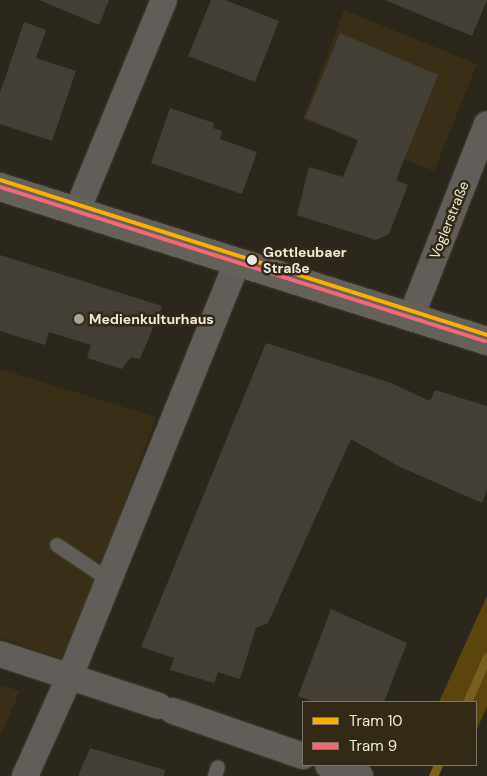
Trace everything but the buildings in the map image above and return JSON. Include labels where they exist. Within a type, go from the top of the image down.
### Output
[{"type":"main road","points":[[0,187],[487,341]]},
{"type":"street","points":[[77,211],[164,0]]},
{"type":"street","name":"Voglerstraße","points":[[411,317],[487,124]]},
{"type":"street","points":[[24,776],[70,676],[237,262]]},
{"type":"street","points":[[0,654],[166,708],[302,756]]},
{"type":"street","points":[[331,766],[360,776]]},
{"type":"lane","points":[[57,545],[109,580]]},
{"type":"shaded area","points":[[344,10],[477,64],[434,171],[303,119]]},
{"type":"shaded area","points":[[0,369],[156,417],[68,661],[0,638]]},
{"type":"shaded area","points":[[487,596],[487,707],[477,729],[477,701],[439,701]]},
{"type":"shaded area","points":[[0,685],[20,691],[0,736]]},
{"type":"waterway","points":[[467,701],[487,657]]},
{"type":"waterway","points":[[433,776],[438,766]]},
{"type":"tram line","name":"10","points":[[0,180],[487,335]]},
{"type":"tram line","name":"9","points":[[0,187],[485,341]]},
{"type":"place","name":"Gottleubaer Straße","points":[[252,260]]},
{"type":"place","name":"Medienkulturhaus","points":[[79,319]]}]
